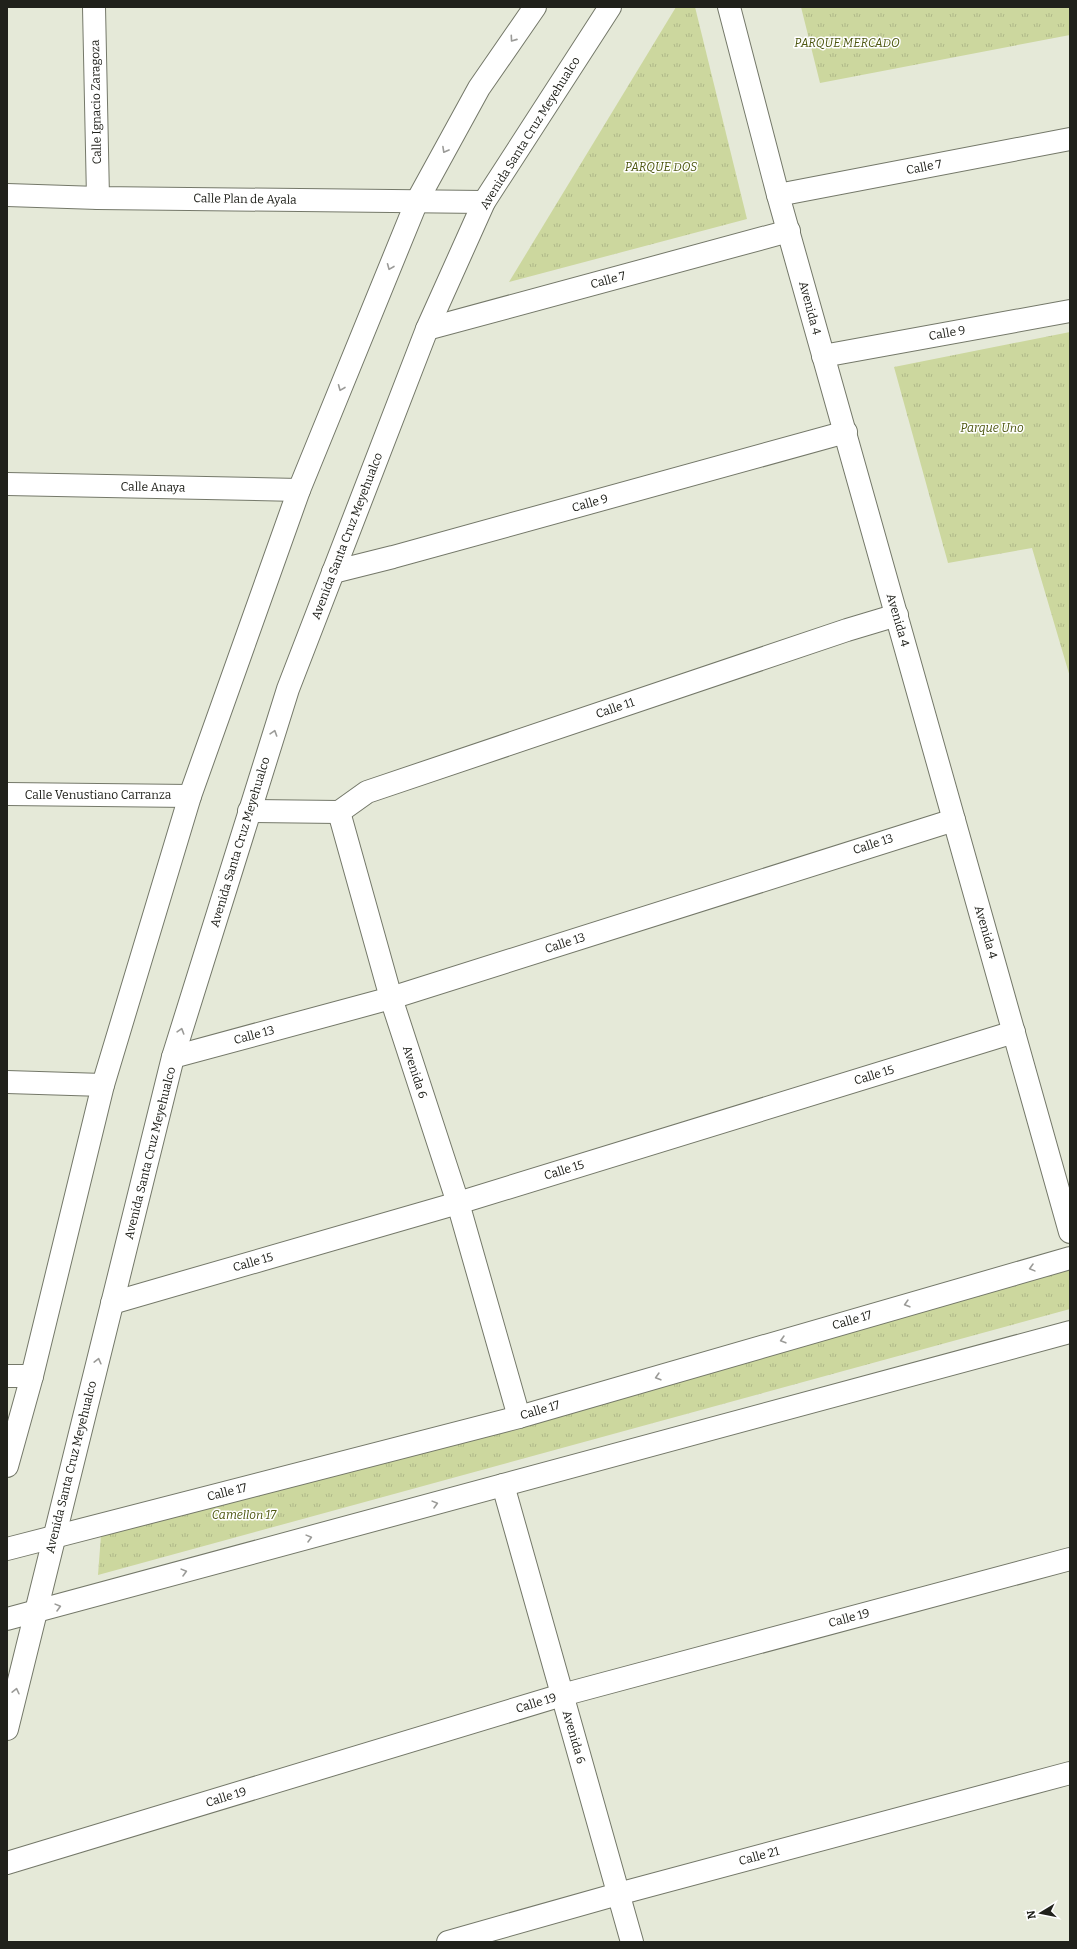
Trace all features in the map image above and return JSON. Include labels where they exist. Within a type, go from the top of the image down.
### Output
[{"type":"street","name":"Calle Ignacio Zaragoza","points":[[94,7],[98,198]]},
{"type":"street","points":[[7,1466],[32,1376],[103,1085],[190,796],[299,490],[417,201],[479,88],[535,7]]},
{"type":"street","name":"Avenida Santa Cruz Meyehualco","points":[[7,1729],[34,1613],[173,1057],[288,689],[427,328],[484,202],[610,7]]},
{"type":"street","name":"Avenida 4","points":[[730,7],[778,195],[846,432],[1070,1232]]},
{"type":"street","name":"Calle 7","points":[[778,195],[1070,139]]},
{"type":"street","name":"Calle Plan de Ayala","points":[[7,195],[98,198],[484,202]]},
{"type":"street","name":"Calle 7","points":[[427,328],[789,231]]},
{"type":"street","name":"Calle 9","points":[[823,356],[1070,311]]},
{"type":"street","name":"Calle 9","points":[[333,572],[401,555],[846,432]]},
{"type":"street","name":"Calle Anaya","points":[[7,484],[299,490]]},
{"type":"street","name":"Calle 11","points":[[339,812],[367,792],[847,630],[897,615]]},
{"type":"street","name":"Calle Venustiano Carranza","points":[[7,794],[190,796]]},
{"type":"street","points":[[249,811],[339,812]]},
{"type":"street","name":"Avenida 6","points":[[339,812],[391,998],[458,1203],[519,1417]]},
{"type":"street","name":"Calle 13","points":[[173,1057],[391,998],[898,836],[954,820]]},
{"type":"street","name":"Calle 15","points":[[112,1303],[458,1203],[1014,1032]]},
{"type":"street","points":[[7,1082],[103,1085]]},
{"type":"street","name":"Calle 17","points":[[7,1549],[519,1417],[1070,1258]]},
{"type":"street","points":[[7,1620],[1070,1332]]},
{"type":"street","points":[[7,1376],[32,1376]]},
{"type":"street","name":"Avenida 6","points":[[503,1485],[632,1942]]},
{"type":"street","name":"Calle 19","points":[[7,1863],[562,1695],[1070,1560]]},
{"type":"street","name":"Calle 21","points":[[448,1942],[618,1894],[1070,1774]]},
{"type":"green space","name":"PARQUE DOS","points":[[676,7],[695,7],[747,219],[509,282]]},
{"type":"green space","name":"PARQUE MERCADO","points":[[801,7],[1070,7],[1070,35],[820,83]]},
{"type":"green space","name":"Parque Uno","points":[[1070,332],[1070,677],[1032,548],[948,563],[894,367]]},
{"type":"green space","name":"Camellon 17","points":[[1070,1270],[1070,1309],[98,1575],[101,1535]]}]
